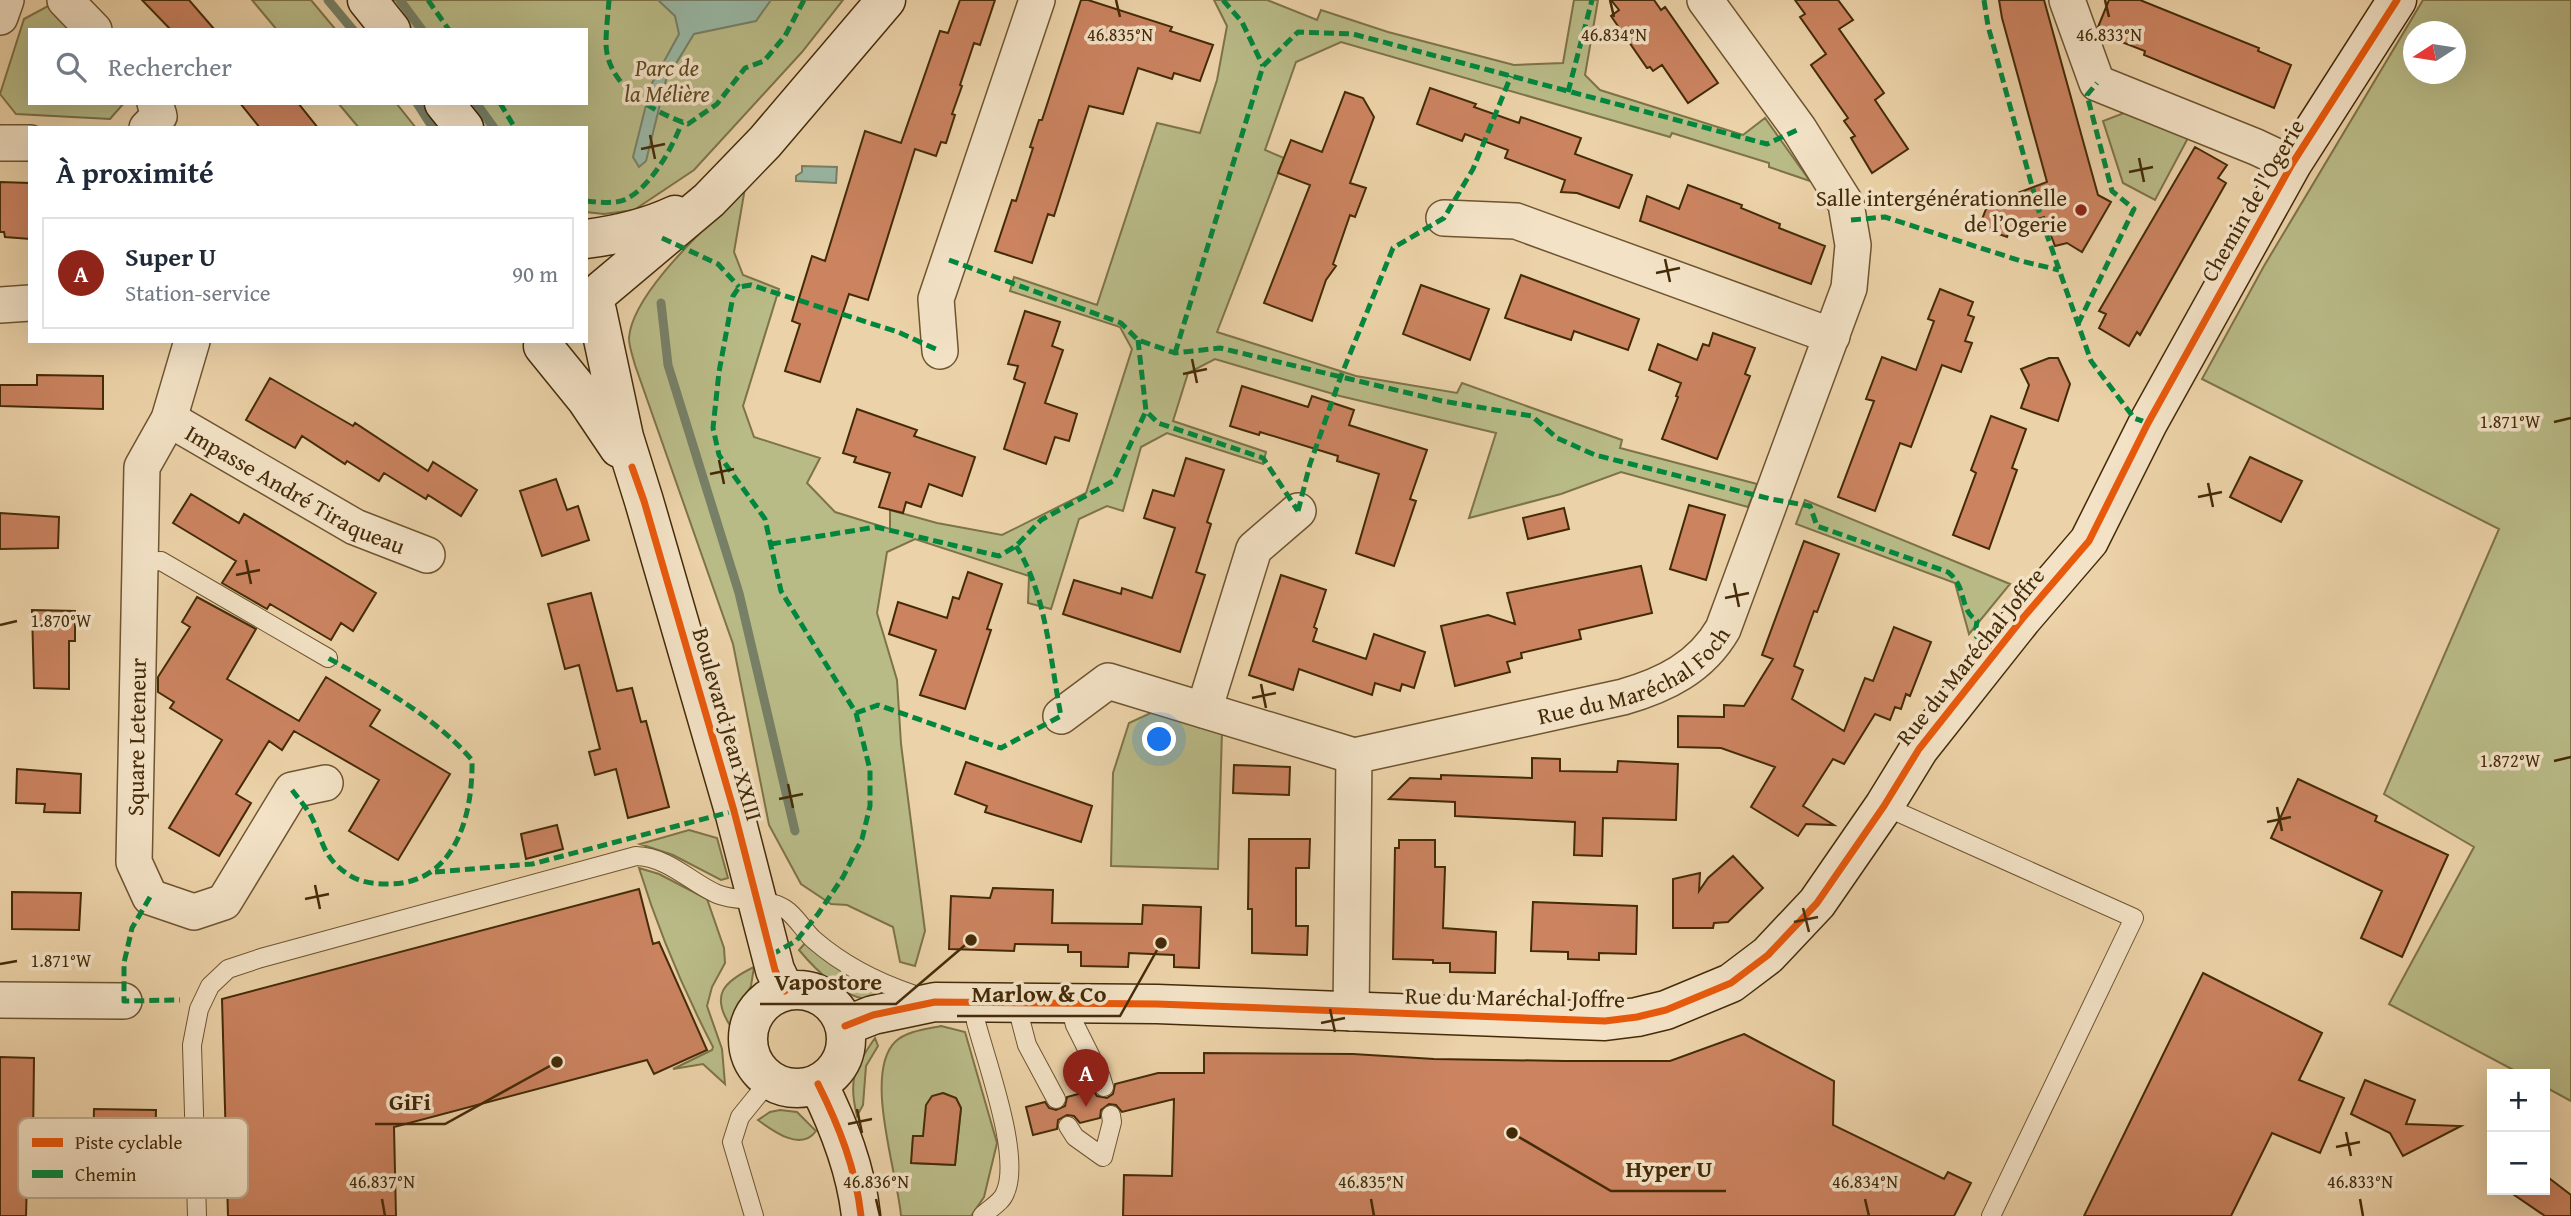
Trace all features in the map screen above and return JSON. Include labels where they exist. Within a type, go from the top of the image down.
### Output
[{"type":"street","points":[[0,17],[6,0]]},
{"type":"street","points":[[65,0],[92,28]]},
{"type":"street","points":[[368,0],[389,28]]},
{"type":"street","points":[[595,310],[765,142],[886,0]]},
{"type":"street","points":[[940,351],[936,299],[1037,0]]},
{"type":"street","name":"Rue du Maréchal Foch","points":[[1354,756],[1623,697],[1663,683],[1699,660],[1723,629],[1849,288],[1853,245],[1846,204],[1799,129],[1705,0]]},
{"type":"street","points":[[2067,0],[2098,83],[2292,164]]},
{"type":"street","name":"Chemin de l'Ogerie","points":[[2147,424],[2292,164],[2397,0]]},
{"type":"street","points":[[149,126],[159,116],[156,105]]},
{"type":"street","points":[[0,143],[28,143]]},
{"type":"street","points":[[588,239],[656,224],[709,200]]},
{"type":"street","points":[[1444,218],[1516,221],[1832,336]]},
{"type":"street","points":[[588,251],[601,275],[595,310],[632,467]]},
{"type":"street","points":[[0,305],[28,303]]},
{"type":"street","name":"Square Leteneur","points":[[191,343],[169,419],[142,467],[134,862],[150,897],[194,912],[224,902],[292,790],[325,783]]},
{"type":"street","points":[[544,343],[632,467]]},
{"type":"street","name":"Impasse André Tiraqueau","points":[[169,419],[355,527],[427,555]]},
{"type":"street","name":"Rue du Maréchal Joffre","points":[[845,1026],[873,1015],[919,1005],[975,1003],[1157,1004],[1605,1021],[1637,1017],[1692,1000],[1731,983],[1776,948],[1817,903],[1884,806],[1919,749],[2022,619],[2089,541],[2147,424]]},
{"type":"street","name":"Boulevard Jean XXIII","points":[[632,467],[730,798],[775,970],[785,991]]},
{"type":"street","points":[[1204,710],[1254,549],[1298,511]]},
{"type":"street","points":[[1061,716],[1108,681],[1354,756],[1351,1013]]},
{"type":"street","points":[[785,991],[811,991],[822,996],[832,1004],[845,1026],[847,1037],[842,1060],[828,1078],[818,1084],[793,1088],[770,1080],[753,1061],[748,1036],[755,1013],[764,1003],[785,991]]},
{"type":"street","points":[[0,1000],[124,1001]]},
{"type":"street","points":[[818,1084],[839,1128],[861,1216]]},
{"type":"lane","points":[[140,562],[162,561],[328,658]]},
{"type":"lane","points":[[1884,806],[2134,918],[1991,1216]]},
{"type":"lane","points":[[194,1118],[192,1045],[199,1009],[210,986],[228,969],[348,933],[636,856],[651,857],[715,893],[733,899],[757,900],[785,909],[823,948],[857,971],[912,994],[919,1005]]},
{"type":"lane","points":[[975,1003],[976,1022],[1007,1139],[1010,1176],[1005,1195],[982,1216]]},
{"type":"lane","points":[[1017,1003],[1027,1045],[1056,1099]]},
{"type":"lane","points":[[1069,1003],[1074,1025],[1104,1087]]},
{"type":"lane","points":[[754,1216],[732,1142],[740,1117],[770,1080]]},
{"type":"lane","points":[[1068,1126],[1075,1137],[1103,1157],[1112,1122],[1111,1115]]},
{"type":"lane","points":[[196,1198],[197,1216]]},
{"type":"green space","points":[[252,0],[311,0],[334,28],[275,28]]},
{"type":"green space","name":"Parc de la Mélière","points":[[384,0],[843,0],[802,52],[694,170],[634,210],[604,214],[588,212],[588,126],[475,126],[460,105],[588,105],[588,28],[404,28]]},
{"type":"green space","points":[[1214,0],[1267,0],[1317,20],[1321,10],[1388,32],[1514,65],[1563,63],[1574,0],[1598,0],[1585,75],[1600,90],[1743,135],[1765,118],[1810,181],[1769,167],[1769,163],[1672,133],[1670,137],[1341,42],[1296,62],[1265,150],[1284,158],[1217,332],[1356,376],[1457,393],[1462,383],[1622,440],[1620,448],[1757,484],[1748,507],[1621,472],[1561,494],[1469,518],[1496,433],[1340,396],[1215,359],[1188,373],[1173,421],[1266,452],[1263,464],[1167,433],[1141,447],[1123,511],[1107,506],[1079,519],[1051,609],[1028,603],[1029,576],[915,539],[887,552],[877,613],[897,680],[901,744],[925,931],[915,966],[900,962],[893,927],[847,905],[831,904],[801,884],[769,825],[733,644],[635,365],[629,338],[634,320],[644,300],[676,258],[745,188],[734,252],[743,275],[779,289],[743,406],[754,437],[820,458],[807,483],[835,512],[890,529],[890,510],[937,523],[1002,535],[1086,493],[1132,349],[1120,327],[1010,291],[1014,277],[1097,305],[1157,123],[1200,133],[1217,80],[1227,26]]},
{"type":"green space","points":[[2423,0],[2571,0],[2571,1101],[2550,1090],[2550,1069],[2512,1069],[2389,1004],[2474,847],[2384,794],[2499,529],[2202,379],[2264,266],[2403,33],[2403,84],[2466,84],[2466,21],[2410,21]]},
{"type":"green space","points":[[48,6],[68,28],[28,28],[28,105],[122,105],[110,119],[16,114],[0,94],[24,19]]},
{"type":"green space","points":[[340,105],[398,105],[414,126],[357,126]]},
{"type":"green space","points":[[2129,111],[2188,138],[2155,200],[2123,183],[2103,121]]},
{"type":"green space","points":[[1805,500],[2010,584],[1969,634],[1955,583],[1796,524]]},
{"type":"green space","points":[[1157,710],[1222,731],[1218,869],[1111,866],[1113,773],[1129,723]]},
{"type":"green space","points":[[689,830],[717,838],[728,878],[721,880],[673,855],[640,844]]},
{"type":"green space","points":[[639,868],[659,874],[707,899],[724,948],[725,963],[712,987],[707,1006],[722,1049],[725,1084],[703,1064],[673,1069],[712,1050],[713,1047],[672,959]]},
{"type":"green space","points":[[807,941],[848,976],[887,994],[873,999],[861,998],[841,989],[799,950]]},
{"type":"green space","points":[[754,967],[751,986],[731,1027],[721,1006],[723,991],[734,978]]},
{"type":"green space","points":[[941,1026],[965,1032],[997,1143],[984,1197],[971,1216],[901,1216],[882,1100],[882,1077],[886,1057],[900,1038]],"holes":[[[943,1093],[956,1098],[961,1108],[955,1165],[912,1163],[913,1136],[936,1136],[926,1116],[929,1101],[933,1096]]]},
{"type":"green space","points":[[875,1038],[878,1046],[866,1066],[863,1105],[857,1116],[853,1083],[858,1066]]},
{"type":"green space","points":[[770,1112],[797,1112],[816,1131],[803,1140],[795,1140],[779,1134],[758,1120]]},
{"type":"shaded area","points":[[658,0],[771,0],[756,21],[694,34],[666,80],[646,161],[639,167],[633,157],[651,85],[679,34],[675,16]]},
{"type":"shaded area","points":[[802,166],[837,167],[836,183],[796,181],[796,176],[802,172]]},
{"type":"building","points":[[142,0],[189,0],[213,28],[169,28]]},
{"type":"building","points":[[960,0],[995,0],[980,45],[974,43],[960,85],[962,86],[952,114],[955,115],[946,143],[941,142],[936,156],[915,149],[868,300],[849,294],[820,382],[785,371],[800,324],[792,321],[812,256],[825,261],[865,131],[901,143],[940,31],[948,33]]},
{"type":"building","points":[[1081,0],[1172,27],[1170,31],[1213,45],[1200,81],[1174,73],[1172,79],[1138,68],[1123,114],[1089,106],[1054,216],[1048,214],[1032,263],[995,251],[1012,200],[1016,201],[1033,148],[1030,147],[1039,120],[1042,120]]},
{"type":"building","points":[[1611,0],[1654,0],[1661,10],[1665,7],[1718,83],[1688,103],[1662,65],[1653,71],[1650,67],[1647,68],[1611,16],[1619,10]]},
{"type":"building","points":[[1795,0],[1838,0],[1853,20],[1839,29],[1884,93],[1875,100],[1908,149],[1872,173],[1851,138],[1855,136],[1844,121],[1848,118],[1811,65],[1826,54],[1800,17],[1805,14]]},
{"type":"building","points":[[1999,0],[2044,0],[2098,195],[2111,202],[2082,252],[2067,243],[2055,246],[2044,217],[2010,228],[2007,237],[1979,227],[1988,204],[2047,182]]},
{"type":"building","points":[[2109,0],[2140,0],[2259,48],[2258,51],[2291,65],[2274,108],[2144,55],[2145,51],[2101,34],[2098,27]]},
{"type":"building","points":[[1430,88],[1519,123],[1521,117],[1581,138],[1575,154],[1632,175],[1619,208],[1577,193],[1561,192],[1565,180],[1505,158],[1508,150],[1465,134],[1462,141],[1417,124]]},
{"type":"building","points":[[1345,92],[1363,98],[1374,117],[1350,183],[1366,188],[1355,217],[1350,215],[1333,264],[1336,266],[1326,280],[1312,321],[1264,303],[1310,185],[1278,173],[1291,140],[1322,152]]},
{"type":"building","points":[[242,105],[300,105],[316,126],[258,126]]},
{"type":"building","points":[[2195,147],[2227,165],[2218,178],[2226,183],[2140,335],[2137,332],[2129,346],[2099,328],[2106,314],[2099,311]]},
{"type":"building","points":[[0,182],[28,183],[28,239],[5,237],[4,232],[0,232]]},
{"type":"building","points":[[1688,185],[1742,205],[1741,208],[1780,224],[1779,228],[1825,246],[1811,284],[1640,221],[1647,196],[1679,209]]},
{"type":"building","points":[[1521,275],[1639,319],[1628,350],[1574,331],[1571,340],[1505,318]]},
{"type":"building","points":[[1421,285],[1489,309],[1470,360],[1403,334]]},
{"type":"building","points":[[1940,289],[1973,302],[1968,315],[1974,317],[1965,341],[1972,343],[1961,372],[1942,365],[1911,447],[1900,443],[1875,511],[1838,497],[1874,401],[1866,399],[1882,357],[1916,370],[1934,321],[1928,319]]},
{"type":"building","points":[[1025,311],[1060,322],[1052,346],[1063,350],[1045,403],[1077,414],[1069,441],[1055,437],[1046,464],[1004,449],[1025,383],[1014,379],[1018,366],[1008,364]]},
{"type":"building","points":[[1713,333],[1755,348],[1745,374],[1750,376],[1717,459],[1662,439],[1681,383],[1649,370],[1658,344],[1697,360],[1703,344],[1709,346]]},
{"type":"building","points":[[2049,358],[2058,358],[2070,384],[2058,421],[2021,408],[2029,385],[2021,369]]},
{"type":"building","points":[[37,375],[103,376],[103,409],[0,406],[0,385],[37,385]]},
{"type":"building","points":[[270,378],[353,426],[355,423],[428,471],[433,462],[477,490],[461,516],[428,495],[426,499],[384,473],[379,481],[347,461],[345,464],[302,436],[295,448],[246,420]]},
{"type":"building","points":[[1242,386],[1308,407],[1312,396],[1354,410],[1349,425],[1427,450],[1410,499],[1416,501],[1394,566],[1356,553],[1379,474],[1337,461],[1338,456],[1260,432],[1259,435],[1230,426]]},
{"type":"building","points":[[857,409],[917,430],[914,436],[975,457],[962,496],[929,484],[921,507],[906,502],[903,513],[879,507],[890,473],[854,462],[856,457],[843,453]]},
{"type":"building","points":[[1991,416],[2026,429],[2012,468],[2017,470],[1989,549],[1953,535],[1976,473],[1971,470]]},
{"type":"building","points":[[2250,457],[2302,481],[2281,522],[2230,497]]},
{"type":"building","points":[[1186,458],[1224,470],[1207,522],[1211,524],[1196,572],[1205,575],[1180,652],[1063,614],[1074,580],[1121,594],[1122,588],[1152,598],[1175,528],[1144,518],[1153,490],[1174,496]]},
{"type":"building","points":[[556,479],[567,510],[578,506],[589,540],[542,556],[520,491]]},
{"type":"building","points":[[191,494],[239,523],[244,514],[376,593],[353,631],[341,623],[331,640],[270,604],[267,609],[222,583],[236,561],[173,523]]},
{"type":"building","points":[[1689,505],[1725,515],[1706,580],[1670,569]]},
{"type":"building","points":[[1564,508],[1569,529],[1528,539],[1523,518]]},
{"type":"building","points":[[0,513],[59,517],[58,548],[0,549]]},
{"type":"building","points":[[1804,541],[1839,554],[1794,666],[1803,670],[1792,699],[1844,731],[1865,678],[1873,681],[1894,627],[1931,642],[1910,696],[1906,694],[1901,709],[1895,707],[1890,720],[1875,714],[1844,764],[1833,759],[1803,806],[1834,825],[1806,824],[1798,836],[1751,807],[1775,767],[1721,748],[1678,747],[1678,716],[1724,717],[1724,705],[1744,706],[1773,659],[1762,655]]},
{"type":"building","points":[[1641,566],[1652,613],[1579,630],[1581,639],[1521,653],[1522,658],[1507,662],[1510,672],[1455,686],[1441,626],[1488,615],[1515,624],[1507,593]]},
{"type":"building","points":[[968,572],[1002,584],[987,629],[991,630],[965,709],[920,695],[936,650],[889,634],[898,602],[947,618],[953,597],[959,599]]},
{"type":"building","points":[[1281,575],[1326,590],[1314,627],[1317,629],[1313,641],[1366,659],[1374,634],[1425,652],[1414,688],[1402,684],[1400,691],[1375,683],[1372,695],[1299,669],[1293,690],[1249,675]]},
{"type":"building","points":[[591,593],[617,691],[632,688],[641,722],[646,721],[669,807],[628,818],[616,769],[595,775],[589,752],[600,749],[579,665],[565,669],[548,604]]},
{"type":"building","points":[[197,597],[256,629],[227,679],[299,721],[326,677],[380,710],[370,726],[450,774],[398,860],[349,831],[379,780],[294,731],[282,750],[269,741],[236,794],[251,803],[219,856],[169,828],[222,740],[170,708],[174,702],[158,692],[158,677],[190,627],[182,622]]},
{"type":"building","points":[[32,610],[75,611],[75,641],[69,641],[69,689],[34,688]]},
{"type":"building","points":[[1532,758],[1560,759],[1560,771],[1617,772],[1618,761],[1678,764],[1676,820],[1603,818],[1602,856],[1574,855],[1575,822],[1455,816],[1455,802],[1389,799],[1410,778],[1441,779],[1441,775],[1532,778]]},
{"type":"building","points":[[966,762],[1092,806],[1081,842],[985,812],[987,806],[955,794]]},
{"type":"building","points":[[1234,765],[1290,767],[1289,795],[1233,793]]},
{"type":"building","points":[[17,769],[81,774],[80,813],[44,812],[45,804],[16,803]]},
{"type":"building","points":[[2298,779],[2377,816],[2375,821],[2448,855],[2402,957],[2361,938],[2382,891],[2271,838]]},
{"type":"building","points":[[557,825],[563,849],[526,859],[521,834]]},
{"type":"building","points":[[1249,839],[1310,839],[1309,868],[1296,868],[1296,926],[1308,926],[1307,955],[1252,953],[1252,909],[1248,909]]},
{"type":"building","points":[[1399,840],[1435,840],[1435,867],[1445,867],[1443,928],[1496,932],[1495,973],[1450,972],[1450,963],[1393,959],[1395,848],[1399,848]]},
{"type":"building","points":[[1733,856],[1763,888],[1728,922],[1714,923],[1713,928],[1673,928],[1673,879],[1700,873],[1699,891],[1708,878]]},
{"type":"building","points":[[993,888],[1053,890],[1052,923],[1142,924],[1143,905],[1201,907],[1199,968],[1174,967],[1174,955],[1129,953],[1128,967],[1081,966],[1081,952],[1068,952],[1068,945],[1015,944],[1014,951],[949,949],[951,896],[990,898]]},
{"type":"building","points":[[639,889],[653,944],[659,942],[707,1050],[654,1074],[647,1060],[394,1127],[396,1216],[228,1216],[228,1198],[248,1198],[248,1118],[225,1118],[222,999]]},
{"type":"building","points":[[12,892],[81,893],[79,930],[12,929]]},
{"type":"building","points":[[1533,902],[1637,906],[1636,954],[1599,953],[1599,960],[1568,959],[1568,952],[1531,951]]},
{"type":"building","points":[[2203,973],[2322,1033],[2299,1080],[2344,1098],[2320,1153],[2272,1133],[2231,1216],[2084,1216]]},
{"type":"building","points":[[1744,1034],[1834,1081],[1833,1125],[1944,1179],[1948,1172],[1971,1183],[1954,1216],[1123,1216],[1124,1175],[1172,1176],[1174,1099],[1122,1112],[1116,1105],[1109,1104],[1101,1110],[1100,1118],[1080,1123],[1074,1116],[1067,1115],[1058,1120],[1057,1129],[1033,1135],[1026,1107],[1045,1102],[1049,1108],[1056,1110],[1065,1106],[1067,1097],[1093,1090],[1097,1096],[1107,1098],[1113,1094],[1115,1084],[1158,1073],[1204,1073],[1204,1053],[1670,1061]]},
{"type":"building","points":[[0,1057],[34,1058],[33,1118],[18,1118],[18,1198],[26,1198],[26,1216],[0,1216]]},
{"type":"building","points":[[2365,1080],[2415,1100],[2406,1124],[2461,1126],[2403,1156],[2390,1133],[2351,1114]]},
{"type":"building","points":[[943,1093],[956,1098],[961,1108],[955,1165],[911,1163],[913,1136],[923,1136],[926,1105],[932,1096]]},
{"type":"building","points":[[94,1109],[156,1110],[156,1118],[94,1118]]},
{"type":"building","points":[[2550,1179],[2571,1195],[2571,1216],[2545,1216],[2514,1195],[2550,1195]]},
{"type":"waterway","points":[[328,0],[351,28]]},
{"type":"waterway","points":[[400,0],[421,28]]},
{"type":"waterway","points":[[418,105],[432,126]]},
{"type":"waterway","points":[[477,105],[493,126]]},
{"type":"waterway","points":[[661,303],[668,365],[739,593],[795,831]]},
{"type":"marked path","points":[[428,0],[448,28]]},
{"type":"marked path","points":[[609,0],[606,44],[614,73],[623,85],[647,104],[688,124],[717,104],[745,68],[764,61],[785,36],[804,0]]},
{"type":"marked path","points":[[1223,0],[1242,22],[1263,66]]},
{"type":"marked path","points":[[1568,92],[1592,0]]},
{"type":"marked path","points":[[1984,0],[1988,26],[2040,215],[2091,361],[2134,418],[2148,423]]},
{"type":"marked path","points":[[1175,353],[1263,66],[1298,32],[1353,34],[1767,144],[1799,129]]},
{"type":"marked path","points":[[1298,511],[1310,464],[1341,376],[1393,248],[1444,218],[1473,169],[1511,76]]},
{"type":"marked path","points":[[2078,324],[2134,209],[2112,191],[2087,95],[2097,83]]},
{"type":"marked path","points":[[501,105],[514,126]]},
{"type":"marked path","points":[[588,201],[616,202],[634,195],[659,166],[682,122]]},
{"type":"marked path","points":[[1851,220],[1885,217],[2021,261],[2059,270]]},
{"type":"marked path","points":[[662,238],[718,264],[739,287]]},
{"type":"marked path","points":[[949,260],[1121,323],[1138,340],[1175,353],[1220,348],[1442,401],[1532,416],[1557,438],[1595,455],[1771,499],[1810,506],[1817,526],[1948,572],[1958,585],[1967,610],[1977,621],[1975,635],[1995,654]]},
{"type":"marked path","points":[[771,955],[796,941],[843,877],[862,839],[870,806],[870,770],[856,713],[781,591],[765,519],[719,455],[713,428],[719,372],[733,296],[739,287],[751,285],[898,332],[940,351]]},
{"type":"marked path","points":[[1138,340],[1146,411],[1158,423],[1263,458],[1298,511]]},
{"type":"marked path","points":[[771,544],[876,527],[999,556],[1016,546],[1041,520],[1113,481],[1146,411]]},
{"type":"marked path","points":[[856,713],[878,705],[1001,748],[1061,716],[1041,607],[1035,585],[1016,546]]},
{"type":"marked path","points":[[292,790],[311,816],[324,847],[338,867],[356,879],[376,884],[410,881],[429,873],[444,860],[455,843],[469,803],[472,760],[457,744],[441,729],[386,691],[328,658]]},
{"type":"marked path","points":[[435,872],[532,864],[734,811]]},
{"type":"marked path","points":[[150,897],[132,928],[124,963],[124,1001],[180,1000]]},
{"type":"cycle path","points":[[845,1026],[873,1015],[935,1002],[1157,1004],[1605,1021],[1666,1010],[1731,983],[1768,955],[1817,903],[1884,806],[1919,749],[2022,619],[2089,541],[2148,423],[2292,164],[2397,0]]},
{"type":"cycle path","points":[[632,467],[734,811],[775,970],[785,991]]},
{"type":"cycle path","points":[[818,1084],[846,1148],[861,1216]]},
{"type":"place","name":"Salle intergénérationnelle de l’Ogerie","points":[[2081,210]]},
{"type":"place","name":"Vapostore","points":[[971,940]]},
{"type":"place","name":"Marlow & Co","points":[[1161,943]]},
{"type":"place","name":"GiFi","points":[[557,1062]]},
{"type":"place","name":"Super U","points":[[1086,1107]]},
{"type":"place","name":"Hyper U","points":[[1512,1133]]}]
